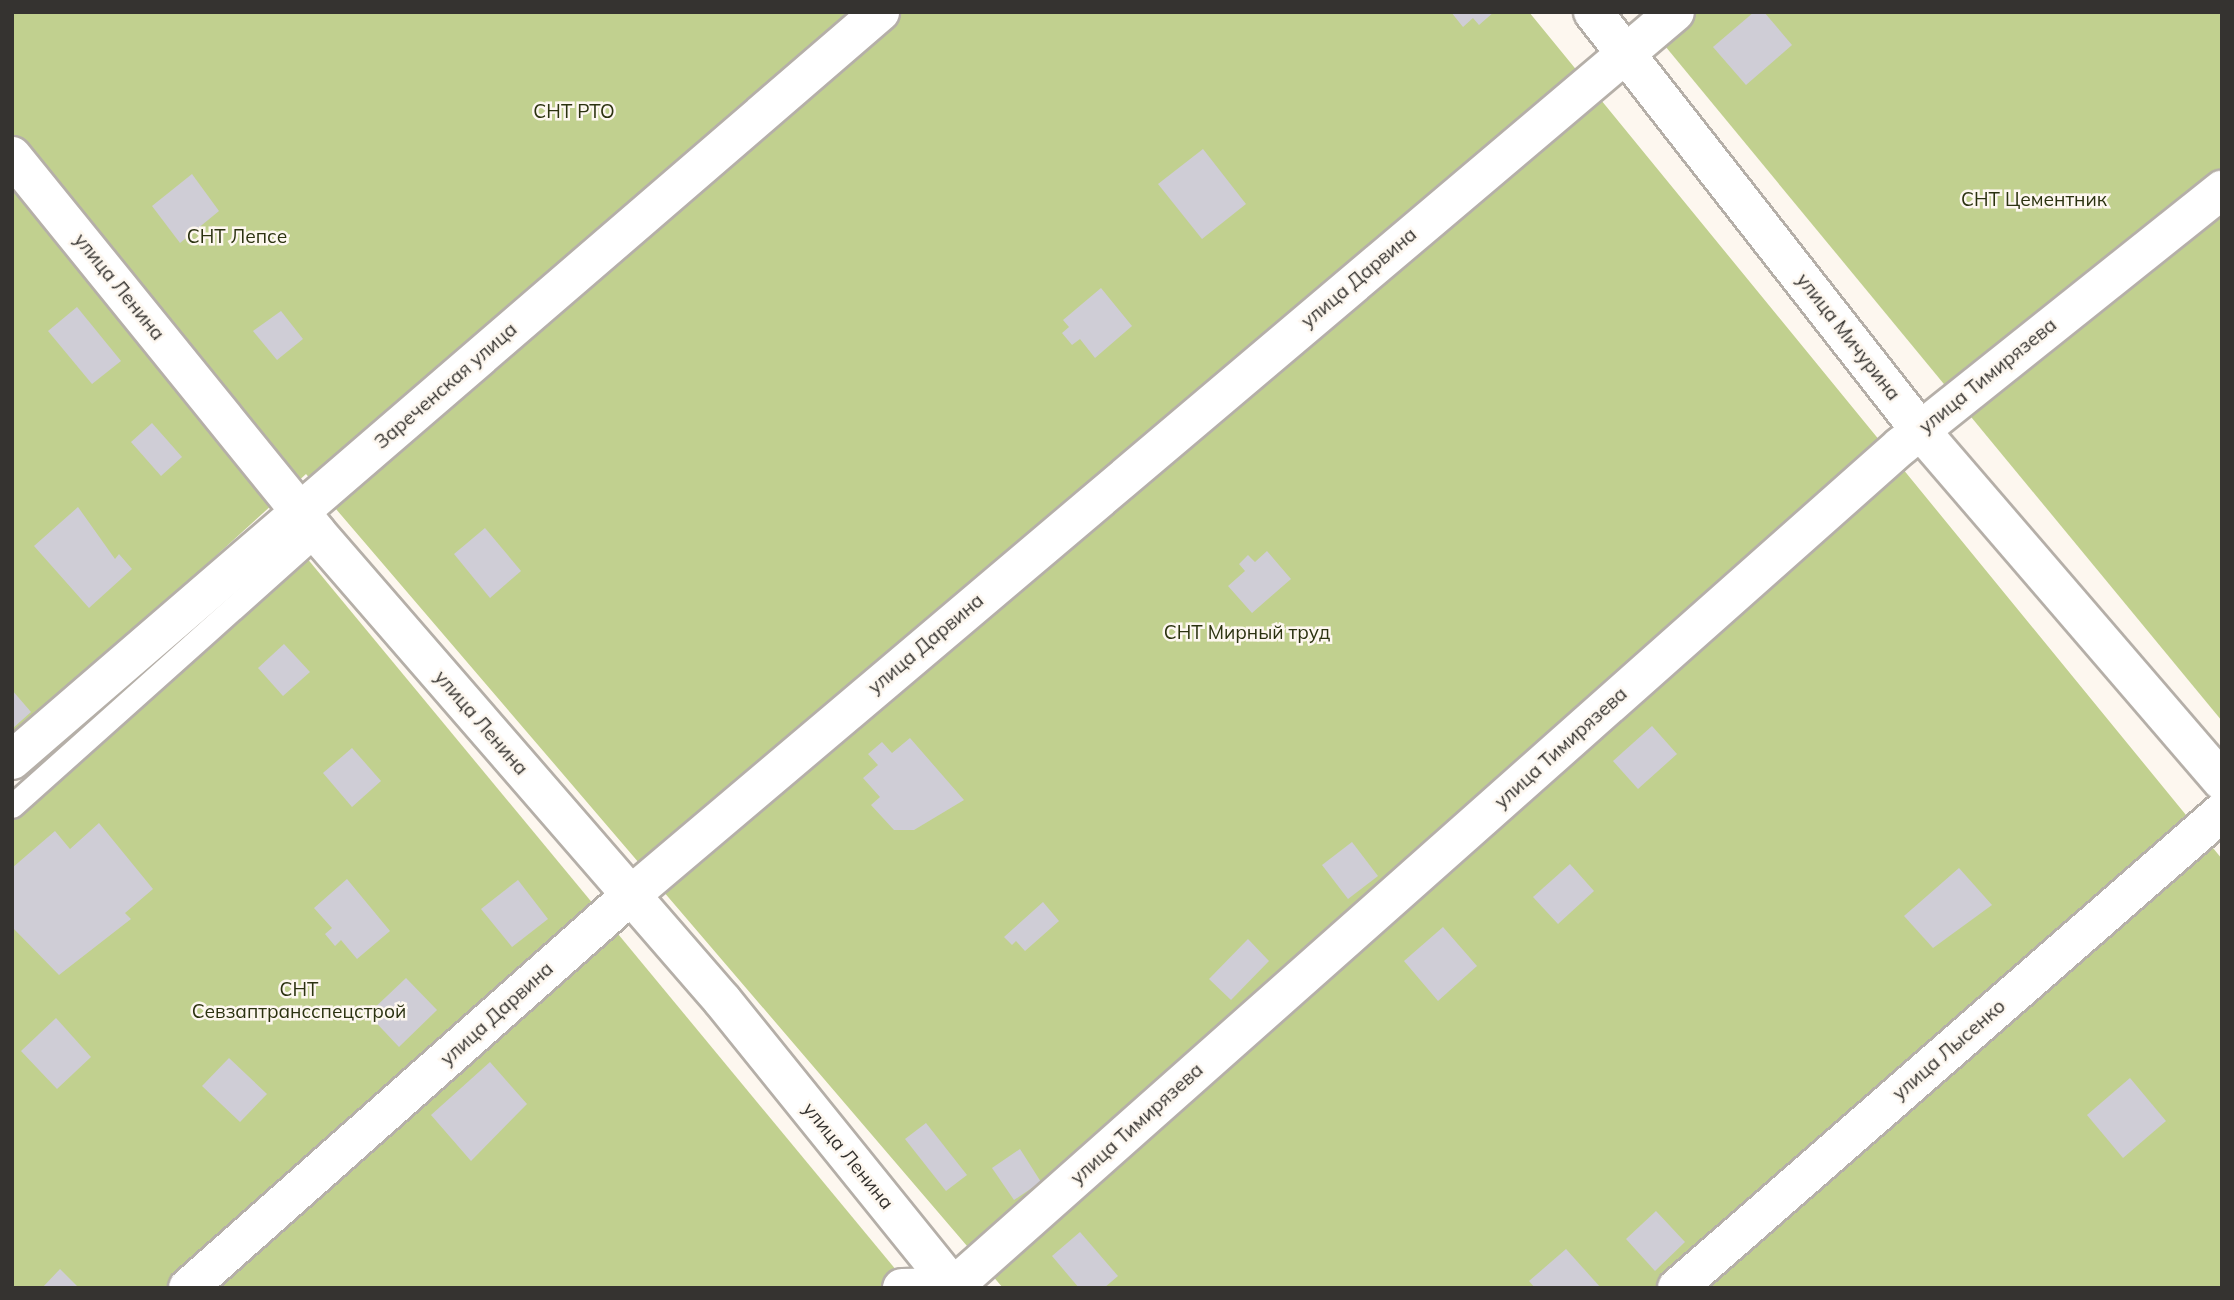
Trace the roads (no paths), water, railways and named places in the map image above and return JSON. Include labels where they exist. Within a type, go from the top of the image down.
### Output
[{"type":"street","name":"Зареченская улица","points":[[12,760],[308,523],[880,12]]},
{"type":"street","name":"улица Мичурина","points":[[1593,12],[1920,430],[2222,782]]},
{"type":"street","name":"улица Дарвина","points":[[188,1288],[631,895],[1675,12]]},
{"type":"street","name":"улица Ленина","points":[[12,156],[308,523],[631,895],[953,1287]]},
{"type":"street","name":"улица Тимирязева","points":[[953,1287],[1920,430],[2222,190]]},
{"type":"street","name":"улица Лысенко","points":[[1677,1288],[2222,812]]},
{"type":"street","points":[[902,1288],[953,1287]]},
{"type":"lane","points":[[12,806],[308,523]]},
{"type":"park label","name":"СНТ РТО","points":[[574,112]]},
{"type":"park label","name":"СНТ Цементник","points":[[2034,200]]},
{"type":"park label","name":"СНТ Лепсе","points":[[237,237]]},
{"type":"park label","name":"СНТ Мирный труд","points":[[1247,633]]},
{"type":"park label","name":"СНТ Севзаптрансспецстрой","points":[[299,1001]]}]
